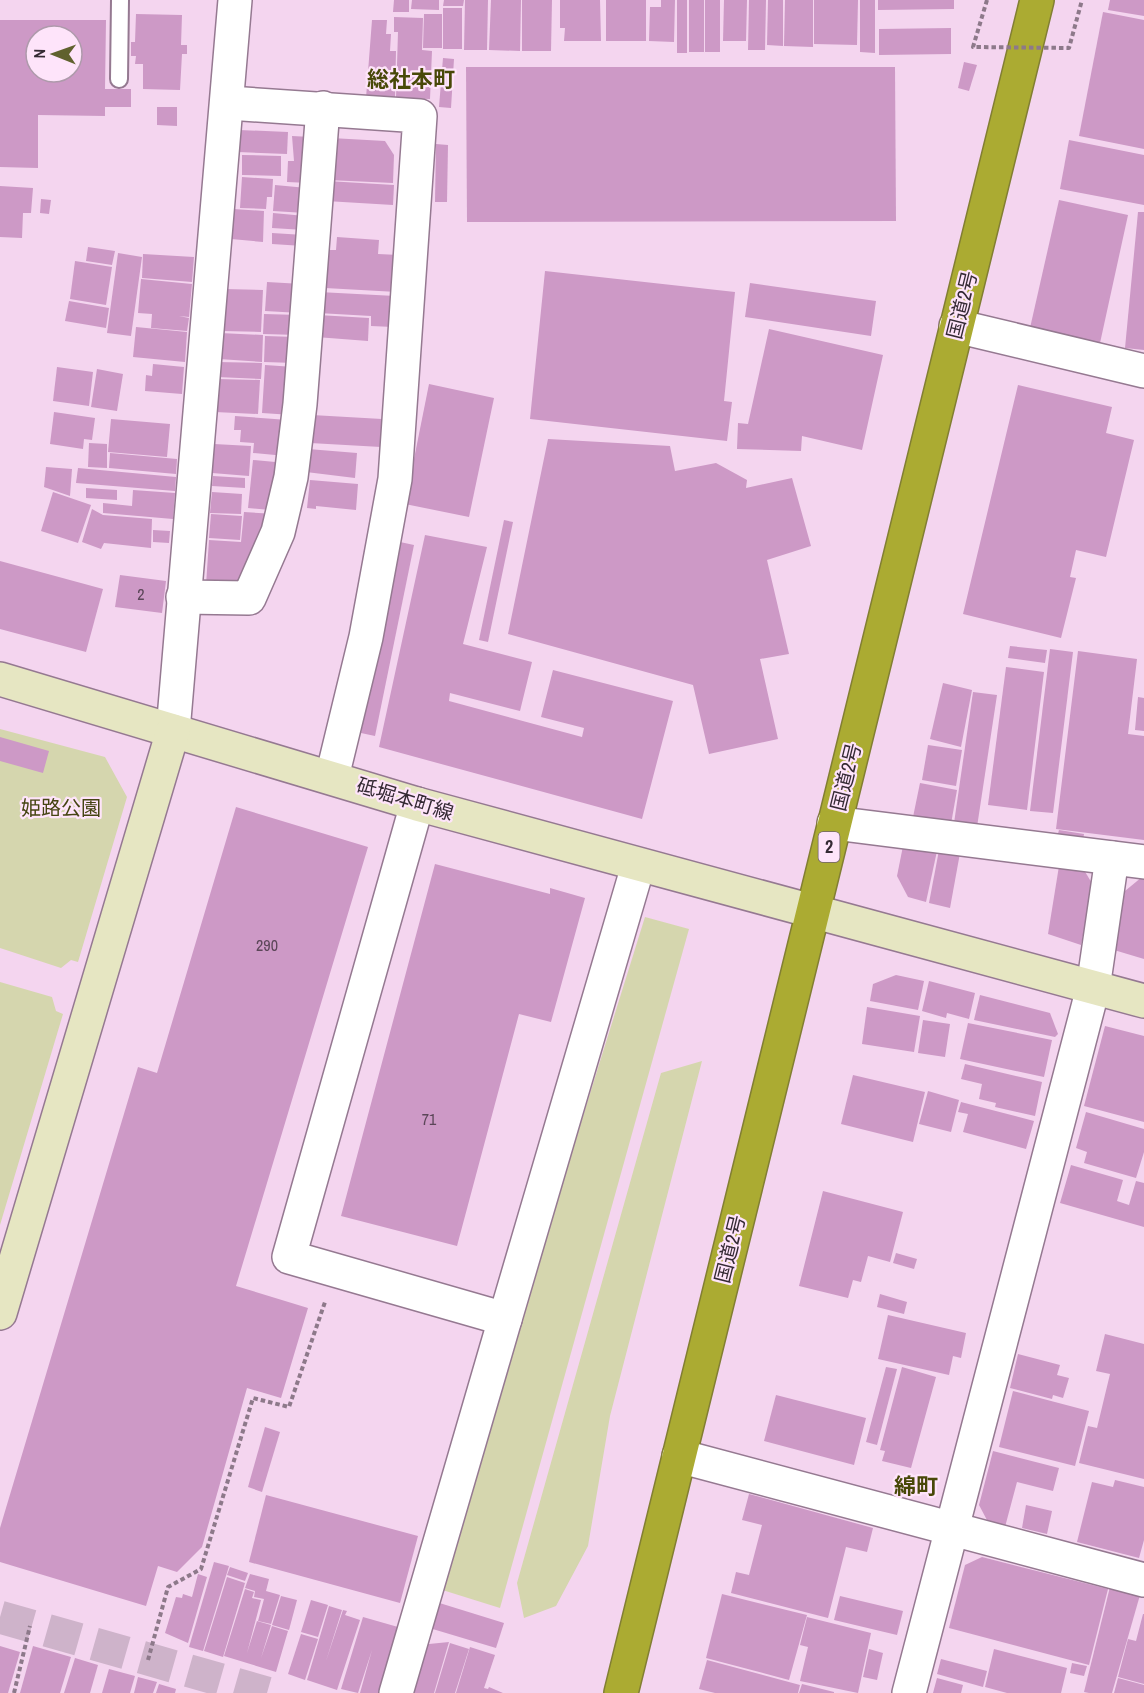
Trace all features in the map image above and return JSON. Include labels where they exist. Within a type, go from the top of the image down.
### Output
[{"type":"highway","name":"国道2号","points":[[621,1693],[1036,0]]},
{"type":"street","points":[[0,1313],[173,731],[183,597],[229,103],[235,0]]},
{"type":"street","points":[[229,103],[420,116],[395,479],[366,637],[332,777]]},
{"type":"street","points":[[183,597],[249,598],[278,532],[291,477],[300,404],[323,108]]},
{"type":"street","points":[[956,326],[1144,371]]},
{"type":"street","name":"砥堀本町線","points":[[0,679],[417,804],[1144,1002]]},
{"type":"street","points":[[417,804],[290,1257],[505,1319]]},
{"type":"street","points":[[834,823],[1144,862]]},
{"type":"street","points":[[909,1693],[1093,988],[1112,858]]},
{"type":"street","points":[[396,1693],[638,866]]},
{"type":"street","points":[[679,1456],[1144,1580]]},
{"type":"lane","points":[[119,79],[120,0]]},
{"type":"path","points":[[987,0],[973,47],[1069,48],[1083,0]]},
{"type":"path","points":[[148,1660],[168,1587],[201,1569],[253,1398],[289,1407],[335,1270]]},
{"type":"path","points":[[14,1693],[30,1626]]},
{"type":"green space","name":"姫路公園","points":[[0,729],[105,757],[127,797],[78,962],[71,960],[61,968],[0,948]]},
{"type":"green space","points":[[645,917],[689,929],[500,1608],[436,1588]]},
{"type":"green space","points":[[0,982],[52,997],[56,1011],[63,1014],[0,1225]]},
{"type":"green space","points":[[702,1061],[610,1416],[588,1546],[556,1606],[524,1618],[517,1583],[661,1073]]},
{"type":"building","points":[[394,0],[409,0],[409,12],[393,12]]},
{"type":"building","points":[[412,0],[439,0],[439,10],[411,9]]},
{"type":"building","points":[[444,0],[464,0],[463,6],[443,6]]},
{"type":"building","points":[[465,0],[488,0],[487,50],[464,50]]},
{"type":"building","points":[[491,0],[521,0],[520,51],[489,50]]},
{"type":"building","points":[[522,0],[552,0],[551,51],[522,51]]},
{"type":"building","points":[[560,0],[600,0],[601,41],[564,41],[565,28],[560,28]]},
{"type":"building","points":[[606,0],[646,0],[646,41],[606,41]]},
{"type":"building","points":[[661,0],[675,0],[674,42],[649,41],[650,7],[661,7]]},
{"type":"building","points":[[677,0],[687,0],[687,53],[677,53]]},
{"type":"building","points":[[689,0],[704,0],[704,52],[689,52]]},
{"type":"building","points":[[705,0],[720,0],[720,52],[705,52]]},
{"type":"building","points":[[724,0],[747,0],[746,41],[723,41]]},
{"type":"building","points":[[749,0],[766,0],[765,50],[748,50]]},
{"type":"building","points":[[768,0],[783,0],[783,46],[767,45]]},
{"type":"building","points":[[785,0],[813,0],[813,47],[784,46]]},
{"type":"building","points":[[814,0],[858,0],[857,45],[814,44]]},
{"type":"building","points":[[860,0],[875,0],[875,53],[860,52]]},
{"type":"building","points":[[878,0],[954,0],[954,9],[878,10]]},
{"type":"building","points":[[1110,0],[1144,0],[1144,16],[1108,10]]},
{"type":"building","points":[[443,8],[462,8],[462,49],[443,49]]},
{"type":"building","points":[[1103,12],[1144,20],[1144,149],[1079,136]]},
{"type":"building","points":[[136,14],[182,15],[181,45],[187,45],[187,54],[182,54],[180,90],[143,89],[143,64],[135,64],[136,56],[131,56],[131,42],[135,42]]},
{"type":"building","points":[[424,14],[442,14],[442,48],[423,48]]},
{"type":"building","points":[[394,17],[423,18],[422,50],[432,51],[430,99],[396,98],[398,32],[394,32]]},
{"type":"building","points":[[0,20],[106,20],[105,89],[131,89],[131,107],[105,107],[105,116],[38,115],[38,168],[0,167]]},
{"type":"building","points":[[372,20],[387,20],[386,34],[391,34],[390,51],[396,51],[395,99],[366,98]]},
{"type":"building","points":[[951,28],[951,54],[879,55],[879,29]]},
{"type":"building","points":[[443,58],[454,59],[451,108],[439,107]]},
{"type":"building","points":[[964,62],[977,65],[969,91],[958,88]]},
{"type":"building","points":[[466,67],[895,67],[896,221],[467,222]]},
{"type":"building","points":[[157,107],[177,107],[177,126],[157,125]]},
{"type":"building","points":[[239,130],[288,132],[287,154],[238,152]]},
{"type":"building","points":[[292,136],[311,137],[309,183],[287,182],[288,161],[294,161]]},
{"type":"building","points":[[331,138],[385,141],[394,155],[393,183],[328,180]]},
{"type":"building","points":[[1069,140],[1144,155],[1144,205],[1060,189]]},
{"type":"building","points":[[436,144],[448,145],[447,202],[435,202]]},
{"type":"building","points":[[242,155],[281,156],[281,176],[242,175]]},
{"type":"building","points":[[242,177],[273,179],[272,197],[267,197],[266,209],[240,208]]},
{"type":"building","points":[[327,181],[394,185],[393,205],[326,201]]},
{"type":"building","points":[[275,185],[307,188],[305,213],[273,211]]},
{"type":"building","points":[[0,186],[33,188],[31,213],[23,213],[22,238],[0,237]]},
{"type":"building","points":[[41,199],[51,200],[49,214],[40,213]]},
{"type":"building","points":[[1059,200],[1128,215],[1100,343],[1030,328]]},
{"type":"building","points":[[233,209],[264,211],[263,242],[231,239]]},
{"type":"building","points":[[1138,212],[1144,212],[1144,350],[1125,348]]},
{"type":"building","points":[[273,213],[305,216],[304,230],[272,228]]},
{"type":"building","points":[[272,233],[304,235],[303,246],[272,244]]},
{"type":"building","points":[[337,237],[379,240],[378,254],[399,255],[397,292],[325,288],[327,250],[336,250]]},
{"type":"building","points":[[88,247],[115,251],[112,265],[86,261]]},
{"type":"building","points":[[118,253],[142,257],[131,336],[107,333]]},
{"type":"building","points":[[143,254],[194,257],[192,282],[142,278]]},
{"type":"building","points":[[75,261],[112,267],[106,305],[70,299]]},
{"type":"building","points":[[545,271],[735,292],[724,401],[732,402],[727,441],[530,419]]},
{"type":"building","points":[[141,279],[192,284],[189,317],[179,316],[189,318],[187,331],[151,328],[152,314],[138,313]]},
{"type":"building","points":[[267,282],[302,284],[300,313],[265,311]]},
{"type":"building","points":[[750,283],[876,301],[871,336],[745,317]]},
{"type":"building","points":[[224,289],[263,290],[261,332],[222,331]]},
{"type":"building","points":[[319,292],[395,296],[393,327],[371,326],[371,316],[318,313]]},
{"type":"building","points":[[69,301],[109,308],[106,328],[65,321]]},
{"type":"building","points":[[264,314],[299,315],[298,335],[263,334]]},
{"type":"building","points":[[318,315],[369,318],[368,341],[316,337]]},
{"type":"building","points":[[136,327],[187,332],[185,362],[133,357]]},
{"type":"building","points":[[769,329],[883,355],[862,450],[802,436],[801,451],[737,449],[738,423],[748,424]]},
{"type":"building","points":[[220,333],[263,335],[262,362],[219,359]]},
{"type":"building","points":[[265,336],[296,337],[295,363],[264,362]]},
{"type":"building","points":[[217,362],[262,363],[261,379],[217,377]]},
{"type":"building","points":[[153,364],[184,367],[182,394],[145,391],[146,375],[152,376]]},
{"type":"building","points":[[265,365],[294,367],[292,415],[262,413]]},
{"type":"building","points":[[57,367],[93,372],[89,406],[53,401]]},
{"type":"building","points":[[97,369],[123,374],[117,411],[91,407]]},
{"type":"building","points":[[217,379],[260,380],[258,414],[215,412]]},
{"type":"building","points":[[429,384],[494,398],[469,517],[405,504]]},
{"type":"building","points":[[1018,385],[1112,407],[1106,433],[1134,440],[1106,557],[1076,550],[1070,577],[1076,578],[1061,638],[963,614]]},
{"type":"building","points":[[54,412],[95,418],[92,440],[84,439],[83,449],[50,444]]},
{"type":"building","points":[[312,415],[382,419],[381,447],[310,443]]},
{"type":"building","points":[[235,416],[288,420],[286,456],[253,453],[254,443],[240,442],[241,430],[234,430]]},
{"type":"building","points":[[111,419],[170,424],[167,457],[108,452]]},
{"type":"building","points":[[548,439],[670,446],[675,471],[716,463],[747,480],[746,488],[792,478],[811,546],[767,560],[789,654],[760,659],[778,739],[709,754],[693,685],[508,634]]},
{"type":"building","points":[[89,443],[107,444],[107,468],[88,467]]},
{"type":"building","points":[[214,444],[251,446],[249,476],[212,473]]},
{"type":"building","points":[[308,449],[357,453],[355,478],[306,472]]},
{"type":"building","points":[[110,453],[177,459],[176,474],[109,468]]},
{"type":"building","points":[[253,460],[286,463],[281,511],[248,508]]},
{"type":"building","points":[[46,467],[72,469],[70,496],[44,487]]},
{"type":"building","points":[[78,468],[176,477],[175,491],[76,483]]},
{"type":"building","points":[[213,476],[245,478],[245,488],[212,486]]},
{"type":"building","points":[[310,480],[358,484],[356,510],[316,506],[316,509],[307,508]]},
{"type":"building","points":[[86,488],[117,490],[117,500],[86,498]]},
{"type":"building","points":[[133,490],[175,493],[173,519],[103,513],[103,503],[132,506]]},
{"type":"building","points":[[53,492],[91,505],[78,543],[41,531]]},
{"type":"building","points":[[212,492],[242,494],[241,514],[210,513]]},
{"type":"building","points":[[92,509],[103,515],[152,519],[151,548],[104,543],[101,549],[82,542]]},
{"type":"building","points":[[244,512],[276,514],[247,588],[206,585],[209,540],[241,542]]},
{"type":"building","points":[[211,514],[242,516],[240,540],[209,538]]},
{"type":"building","points":[[504,520],[513,522],[488,642],[479,640]]},
{"type":"building","points":[[153,530],[170,531],[169,543],[153,542]]},
{"type":"building","points":[[425,535],[487,547],[463,644],[532,662],[520,711],[450,693],[449,701],[582,737],[584,728],[541,717],[553,670],[673,701],[642,819],[379,747]]},
{"type":"building","points":[[400,542],[414,545],[375,736],[361,733]]},
{"type":"building","points":[[0,561],[103,589],[86,652],[0,629]]},
{"type":"building","points":[[120,575],[166,581],[162,613],[115,607]]},
{"type":"building","points":[[1010,646],[1047,650],[1045,663],[1008,658]]},
{"type":"building","points":[[1050,649],[1073,652],[1053,813],[1030,811]]},
{"type":"building","points":[[1078,651],[1137,659],[1128,734],[1144,736],[1144,840],[1056,829]]},
{"type":"building","points":[[1006,667],[1044,672],[1027,810],[988,805]]},
{"type":"building","points":[[943,683],[972,690],[961,747],[930,739]]},
{"type":"building","points":[[973,692],[997,695],[977,827],[954,823]]},
{"type":"building","points":[[1138,697],[1144,698],[1144,731],[1135,730]]},
{"type":"building","points":[[0,737],[49,751],[43,773],[0,761]]},
{"type":"building","points":[[928,745],[962,750],[956,786],[922,780]]},
{"type":"building","points":[[920,783],[957,790],[951,824],[913,817]]},
{"type":"building","points":[[236,807],[368,847],[236,1286],[308,1308],[281,1398],[247,1388],[202,1547],[177,1572],[158,1566],[146,1606],[0,1562],[0,1528],[138,1067],[157,1073]]},
{"type":"building","points":[[1059,830],[1084,834],[1083,840],[1057,837]]},
{"type":"building","points":[[903,846],[937,851],[926,902],[908,897],[897,876]]},
{"type":"building","points":[[939,850],[960,853],[950,908],[929,903]]},
{"type":"building","points":[[435,864],[550,894],[550,888],[585,898],[551,1022],[519,1014],[457,1246],[341,1216]]},
{"type":"building","points":[[1059,866],[1084,870],[1093,885],[1081,945],[1048,934]]},
{"type":"building","points":[[1144,877],[1144,959],[1114,950],[1125,891]]},
{"type":"building","points":[[896,975],[924,981],[918,1010],[870,1001],[873,984]]},
{"type":"building","points":[[929,981],[975,993],[969,1019],[947,1013],[946,1018],[922,1011]]},
{"type":"building","points":[[980,995],[1050,1013],[1058,1034],[1055,1037],[974,1020]]},
{"type":"building","points":[[867,1007],[920,1016],[914,1052],[862,1044]]},
{"type":"building","points":[[923,1020],[950,1024],[945,1057],[918,1053]]},
{"type":"building","points":[[968,1023],[1052,1040],[1044,1077],[960,1059]]},
{"type":"building","points":[[1105,1026],[1144,1036],[1144,1122],[1084,1106]]},
{"type":"building","points":[[965,1064],[1042,1082],[1035,1116],[995,1107],[996,1103],[979,1099],[982,1084],[961,1079]]},
{"type":"building","points":[[853,1075],[925,1092],[913,1142],[841,1124]]},
{"type":"building","points":[[928,1091],[959,1100],[951,1132],[919,1124]]},
{"type":"building","points":[[961,1102],[1034,1121],[1026,1149],[963,1132],[968,1114],[958,1112]]},
{"type":"building","points":[[1086,1112],[1144,1129],[1144,1152],[1136,1178],[1084,1163],[1087,1152],[1076,1148]]},
{"type":"building","points":[[1071,1165],[1123,1180],[1117,1201],[1129,1205],[1136,1181],[1144,1183],[1144,1227],[1060,1203]]},
{"type":"building","points":[[823,1191],[903,1212],[890,1262],[868,1256],[861,1282],[853,1280],[848,1298],[799,1286]]},
{"type":"building","points":[[896,1253],[917,1259],[914,1269],[893,1263]]},
{"type":"building","points":[[880,1294],[907,1302],[904,1314],[877,1307]]},
{"type":"building","points":[[888,1315],[966,1333],[961,1358],[953,1356],[949,1375],[878,1359]]},
{"type":"building","points":[[1105,1334],[1144,1344],[1144,1479],[1079,1463],[1088,1426],[1097,1428],[1110,1374],[1096,1371]]},
{"type":"building","points":[[1018,1354],[1060,1365],[1057,1375],[1069,1378],[1063,1398],[1053,1395],[1052,1399],[1010,1388]]},
{"type":"building","points":[[886,1367],[897,1369],[877,1445],[866,1442]]},
{"type":"building","points":[[902,1367],[936,1377],[911,1468],[882,1461],[885,1451],[880,1450]]},
{"type":"building","points":[[1013,1391],[1089,1411],[1075,1466],[999,1447]]},
{"type":"building","points":[[776,1395],[866,1418],[854,1465],[764,1441]]},
{"type":"building","points":[[265,1427],[280,1432],[262,1492],[248,1487]]},
{"type":"building","points":[[993,1451],[1059,1468],[1053,1491],[1017,1482],[1005,1527],[988,1522],[979,1505]]},
{"type":"building","points":[[1115,1480],[1144,1487],[1144,1540],[1139,1558],[1077,1542],[1092,1482],[1113,1487]]},
{"type":"building","points":[[749,1494],[873,1528],[867,1552],[846,1547],[828,1618],[731,1593],[736,1572],[749,1575],[762,1525],[742,1520]]},
{"type":"building","points":[[266,1495],[418,1536],[400,1603],[249,1562]]},
{"type":"building","points":[[1026,1505],[1052,1511],[1047,1534],[1022,1528]]},
{"type":"building","points":[[982,1557],[1108,1589],[1089,1665],[949,1628],[965,1565]]},
{"type":"building","points":[[214,1562],[229,1566],[203,1651],[189,1647]]},
{"type":"building","points":[[230,1567],[248,1573],[245,1581],[227,1575]]},
{"type":"building","points":[[198,1574],[207,1577],[188,1643],[165,1633],[176,1597],[182,1598],[183,1594],[192,1597]]},
{"type":"building","points":[[250,1574],[269,1579],[266,1591],[280,1595],[271,1624],[258,1621],[264,1599],[254,1597],[255,1591],[245,1588]]},
{"type":"building","points":[[227,1577],[245,1583],[223,1657],[204,1651]]},
{"type":"building","points":[[1110,1587],[1140,1595],[1112,1693],[1084,1692]]},
{"type":"building","points":[[245,1589],[254,1592],[252,1598],[261,1600],[247,1653],[257,1621],[271,1625],[261,1658],[272,1626],[288,1631],[276,1672],[224,1656]]},
{"type":"building","points":[[722,1594],[807,1615],[789,1680],[706,1658]]},
{"type":"building","points":[[281,1596],[297,1600],[289,1630],[272,1625]]},
{"type":"building","points":[[840,1596],[903,1611],[897,1635],[834,1620]]},
{"type":"building","points":[[311,1600],[328,1605],[318,1637],[301,1632]]},
{"type":"building","points":[[433,1601],[504,1623],[496,1648],[426,1627]]},
{"type":"building","points":[[329,1606],[342,1610],[326,1661],[343,1610],[347,1611],[345,1615],[360,1620],[337,1690],[307,1680]]},
{"type":"building","points":[[1143,1614],[1144,1684],[1118,1677],[1128,1639],[1136,1641]]},
{"type":"building","points":[[363,1617],[405,1629],[385,1693],[360,1693],[372,1650],[358,1693],[341,1689]]},
{"type":"building","points":[[807,1617],[871,1633],[858,1693],[800,1681],[808,1647],[800,1645]]},
{"type":"building","points":[[301,1634],[318,1639],[305,1680],[288,1674]]},
{"type":"building","points":[[449,1642],[434,1693],[405,1693],[419,1645]]},
{"type":"building","points":[[450,1643],[469,1649],[455,1693],[435,1693]]},
{"type":"building","points":[[0,1646],[20,1652],[8,1693],[0,1693]]},
{"type":"building","points":[[33,1646],[71,1657],[60,1693],[20,1693]]},
{"type":"building","points":[[470,1647],[495,1655],[484,1688],[489,1687],[503,1693],[456,1693]]},
{"type":"building","points":[[869,1649],[883,1653],[877,1680],[863,1677]]},
{"type":"building","points":[[994,1649],[1067,1668],[1061,1693],[1007,1693],[985,1687]]},
{"type":"building","points":[[75,1658],[98,1665],[90,1693],[64,1693]]},
{"type":"building","points":[[941,1659],[987,1671],[983,1687],[937,1674]]},
{"type":"building","points":[[707,1660],[800,1685],[798,1693],[715,1693],[699,1689]]},
{"type":"building","points":[[1072,1663],[1087,1666],[1084,1676],[1070,1673]]},
{"type":"building","points":[[109,1669],[135,1676],[130,1693],[102,1693]]},
{"type":"building","points":[[138,1677],[157,1682],[153,1693],[134,1693]]},
{"type":"building","points":[[937,1678],[963,1685],[961,1693],[933,1693]]},
{"type":"building","points":[[1118,1678],[1144,1685],[1144,1693],[1114,1693]]},
{"type":"building","points":[[159,1684],[176,1689],[175,1693],[156,1693]]},
{"type":"building","points":[[802,1684],[834,1692],[834,1693],[799,1693]]},
{"type":"tunnel","points":[[0,1617],[267,1693]]},
{"type":"district","name":"総社本町","points":[[411,79]]},
{"type":"district","name":"綿町","points":[[916,1486]]}]
